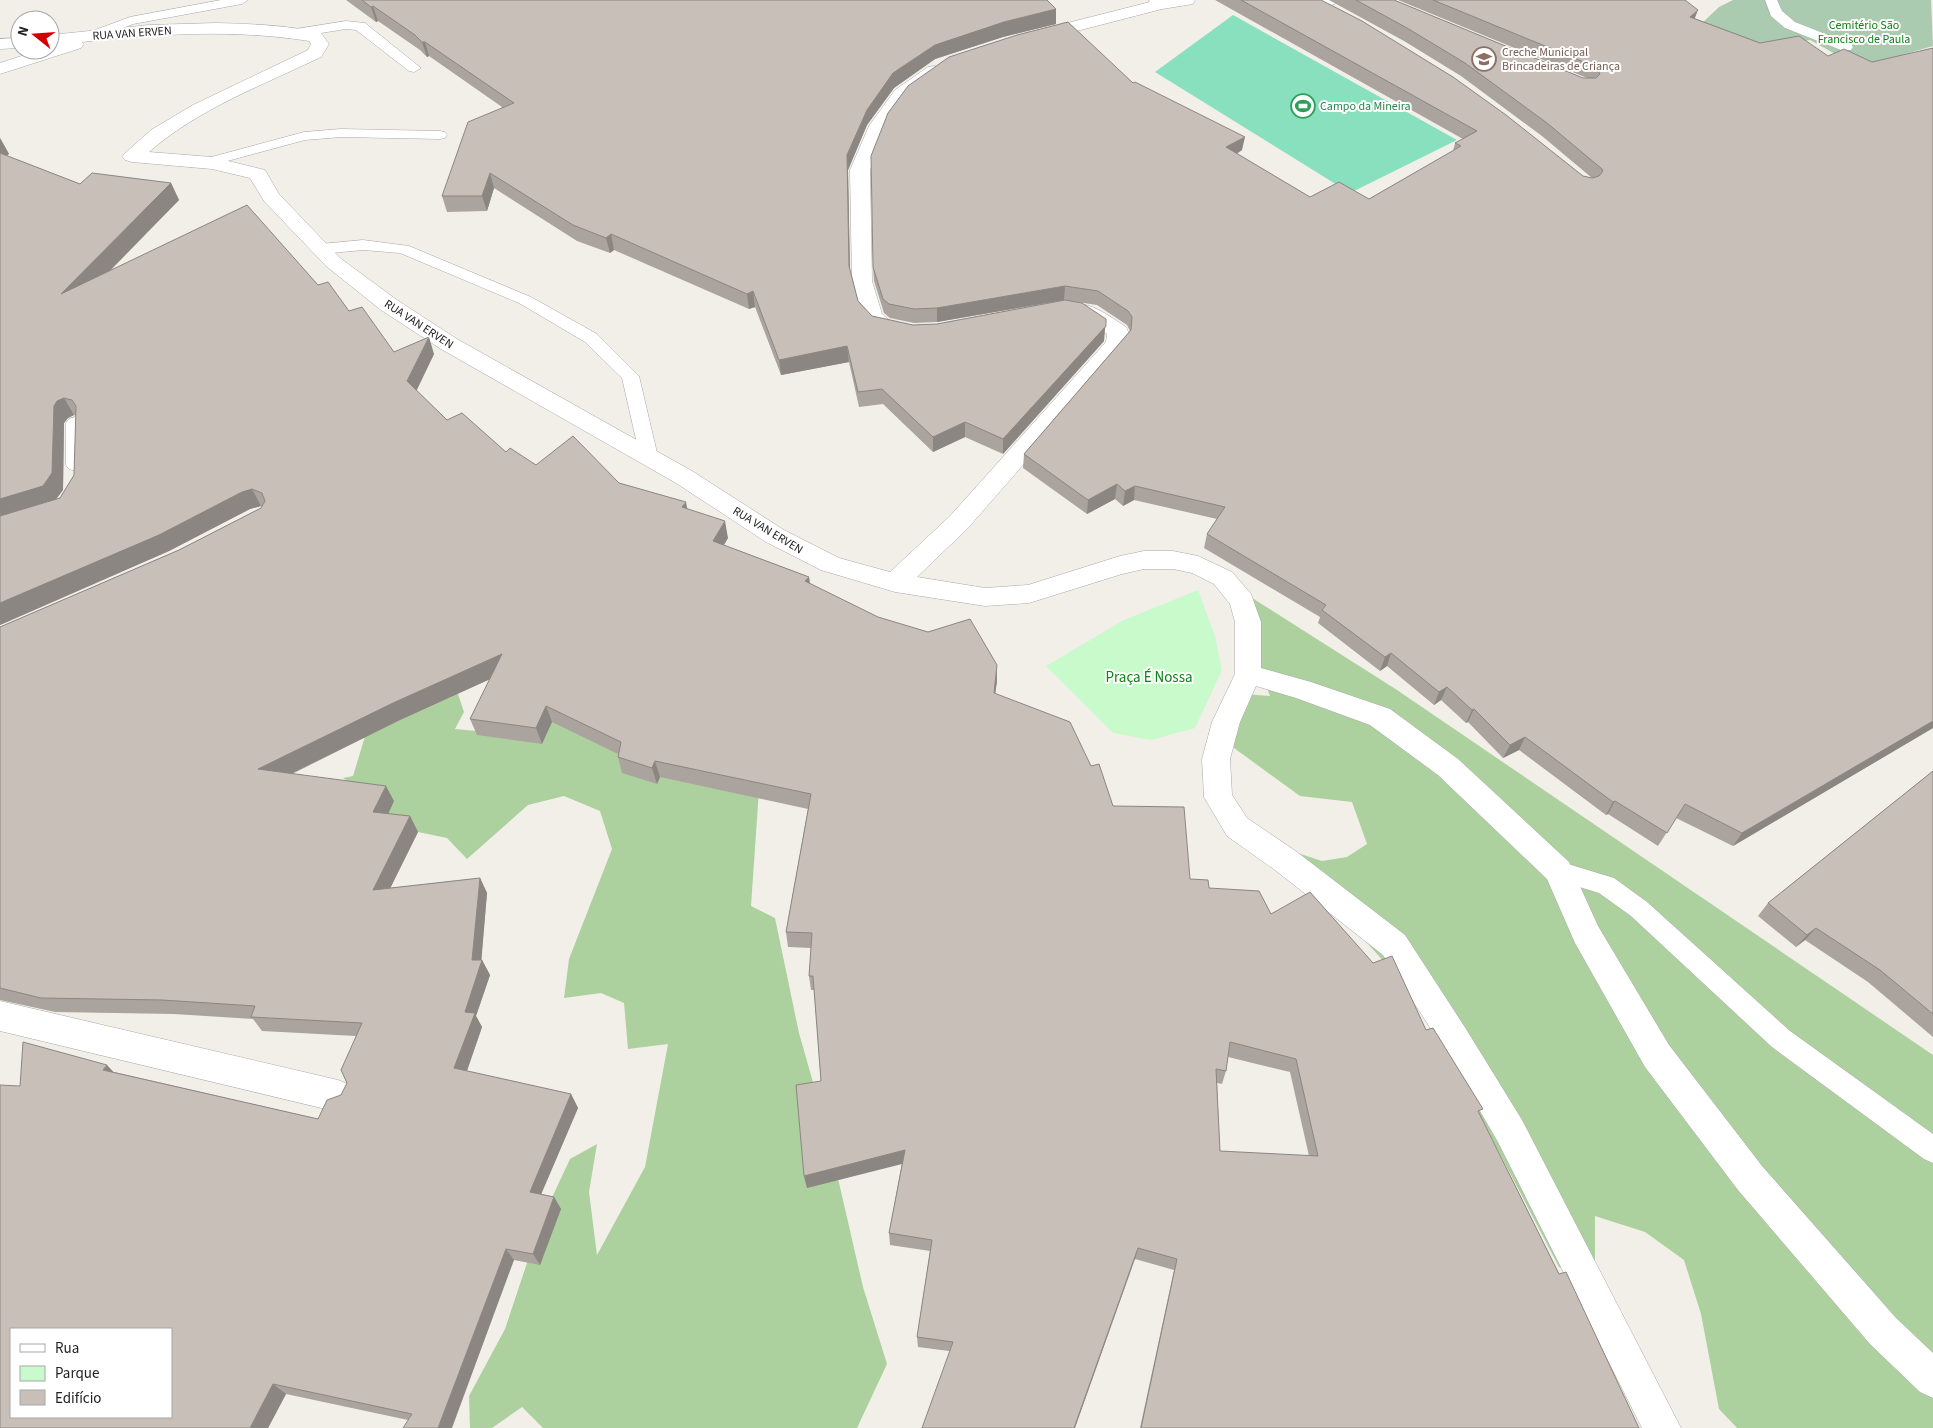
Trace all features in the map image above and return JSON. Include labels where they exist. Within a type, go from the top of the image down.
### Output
[{"type":"street","points":[[1019,41],[1159,2],[1187,0]]},
{"type":"street","points":[[1319,1],[1341,15]]},
{"type":"street","name":"RUA VAN ERVEN","points":[[60,39],[214,28],[274,30],[315,37],[320,44],[315,54],[198,109],[158,134],[132,156],[209,162],[237,167],[258,174],[271,197],[333,262],[389,305],[449,344],[684,477],[775,536],[830,564],[895,583],[985,597],[1029,594],[1120,565],[1144,560],[1173,560],[1198,565],[1223,578],[1242,601],[1248,622],[1248,674]]},
{"type":"street","points":[[0,68],[66,48],[92,36]]},
{"type":"street","points":[[922,331],[894,329],[881,324],[872,316],[862,281],[860,170],[878,126],[902,94],[942,65],[951,63]]},
{"type":"street","points":[[895,583],[959,522],[1117,343],[1118,332],[1088,312],[1064,308],[1056,309]]},
{"type":"street","points":[[1662,1428],[1510,1131],[1455,1039],[1394,945],[1286,861],[1237,827],[1218,797],[1216,759],[1226,722],[1248,674],[1301,689],[1380,718],[1448,767],[1558,870],[1586,934],[1656,1056],[1750,1178],[1883,1331],[1933,1378]]},
{"type":"street","points":[[0,1016],[338,1096]]},
{"type":"lane","points":[[92,36],[130,20],[242,0]]},
{"type":"lane","points":[[1771,0],[1776,13],[1790,25],[1846,47]]},
{"type":"lane","points":[[296,33],[346,25],[360,26],[414,68]]},
{"type":"lane","points":[[209,162],[304,136],[341,133],[440,135]]},
{"type":"lane","points":[[321,249],[363,245],[403,249],[525,300],[591,338],[630,376],[649,457]]},
{"type":"lane","points":[[75,423],[75,482]]},
{"type":"lane","points":[[1558,870],[1606,885],[1639,909],[1781,1039],[1933,1150]]},
{"type":"green space","name":"Cemitério São Francisco de Paula","points":[[1733,0],[1931,0],[1933,46],[1859,67],[1810,40],[1740,52],[1697,28],[1719,7]]},
{"type":"green space","name":"Campo da Mineira","points":[[1233,15],[1457,140],[1350,193],[1155,72]]},
{"type":"green space","name":"Praça É Nossa","points":[[1198,590],[1215,636],[1222,670],[1195,728],[1151,740],[1113,733],[1046,666],[1124,620]]},
{"type":"green space","points":[[1249,596],[1397,690],[1933,1055],[1933,1428],[1737,1428],[1719,1409],[1701,1314],[1684,1260],[1645,1232],[1595,1216],[1595,1283],[1559,1267],[1421,1003],[1282,848],[1322,861],[1347,857],[1367,844],[1352,802],[1300,796],[1223,740],[1230,693],[1270,696],[1241,619]]},
{"type":"green space","points":[[439,686],[458,694],[464,712],[455,729],[488,732],[564,717],[760,775],[751,906],[775,918],[799,1033],[828,1135],[863,1287],[887,1364],[857,1428],[543,1428],[522,1407],[492,1428],[470,1428],[469,1396],[505,1329],[541,1221],[570,1159],[597,1144],[589,1192],[597,1255],[645,1167],[668,1044],[628,1049],[624,1003],[601,993],[564,998],[569,959],[612,849],[600,811],[564,796],[528,805],[467,859],[447,838],[418,832],[397,831],[364,794],[343,778],[353,776],[366,733]]},
{"type":"building","points":[[362,0],[1047,0],[1056,9],[1004,22],[935,45],[893,73],[867,110],[847,155],[849,266],[858,301],[872,316],[913,325],[937,324],[1065,300],[1082,303],[1106,319],[1106,326],[1003,439],[965,422],[933,437],[882,389],[858,392],[847,346],[779,360],[753,291],[747,294],[611,234],[606,238],[573,225],[490,173],[482,196],[442,196],[468,122],[514,103]]},
{"type":"building","points":[[1241,0],[1321,0],[1362,21],[1453,77],[1506,115],[1583,176],[1592,178],[1599,176],[1603,171],[1602,169],[1547,123],[1465,63],[1356,0],[1394,0],[1583,78],[1596,78],[1600,74],[1596,67],[1433,0],[1685,0],[1698,10],[1690,17],[1760,43],[1799,36],[1828,56],[1844,49],[1872,62],[1933,48],[1933,721],[1742,833],[1685,804],[1667,833],[1615,801],[1613,802],[1525,737],[1510,745],[1474,709],[1472,710],[1447,687],[1439,692],[1391,653],[1385,657],[1322,610],[1326,605],[1207,534],[1225,507],[1135,486],[1125,491],[1117,484],[1088,500],[1024,454],[1131,330],[1132,317],[1128,311],[1098,291],[1065,286],[937,308],[914,309],[889,304],[883,299],[873,267],[871,156],[888,113],[908,86],[949,57],[1017,35],[1068,22],[1133,83],[1135,82],[1245,137],[1226,147],[1310,197],[1339,182],[1369,199],[1461,146],[1455,143],[1477,131]]},
{"type":"building","points":[[0,153],[80,184],[92,173],[171,183],[61,294],[247,205],[318,285],[328,282],[349,311],[362,307],[394,352],[429,337],[407,381],[447,420],[462,413],[506,452],[510,448],[536,465],[573,436],[619,483],[686,502],[682,507],[725,521],[713,541],[809,577],[805,581],[878,617],[928,632],[970,619],[997,665],[994,693],[1070,722],[1091,766],[1099,764],[1113,806],[1184,807],[1190,879],[1208,880],[1209,888],[1259,891],[1271,914],[1310,892],[1373,963],[1392,956],[1426,1030],[1433,1028],[1483,1109],[1478,1111],[1559,1274],[1566,1272],[1639,1428],[1141,1428],[1177,1259],[1138,1248],[1074,1428],[922,1428],[953,1342],[917,1337],[932,1240],[889,1233],[905,1150],[804,1176],[796,1085],[821,1081],[813,976],[809,976],[812,933],[786,932],[811,794],[655,761],[652,768],[618,757],[621,742],[546,706],[536,728],[470,719],[502,654],[393,703],[258,769],[386,786],[373,812],[410,816],[373,890],[480,878],[472,960],[482,960],[465,1012],[475,1013],[454,1068],[571,1094],[530,1192],[554,1197],[533,1254],[506,1249],[438,1428],[403,1428],[412,1414],[273,1384],[250,1428],[0,1428],[0,1085],[20,1086],[23,1042],[107,1065],[103,1070],[318,1119],[327,1100],[341,1095],[347,1083],[341,1070],[362,1023],[251,1017],[255,1006],[162,1000],[41,998],[0,988],[0,627],[179,550],[261,508],[265,501],[262,493],[252,489],[242,492],[159,535],[0,603],[0,516],[60,498],[74,475],[76,406],[72,400],[64,398],[57,401],[54,406],[52,473],[43,486],[0,499]],"holes":[[[1230,1042],[1296,1059],[1318,1156],[1220,1151],[1216,1069],[1226,1071]]]},
{"type":"building","points":[[1933,771],[1933,1014],[1880,970],[1816,928],[1807,935],[1768,903]]},
{"type":"place","name":"Creche Municipal Brincadeiras de Criança","points":[[1484,59]]},
{"type":"place","name":"Campo da Mineira","points":[[1303,106]]}]
